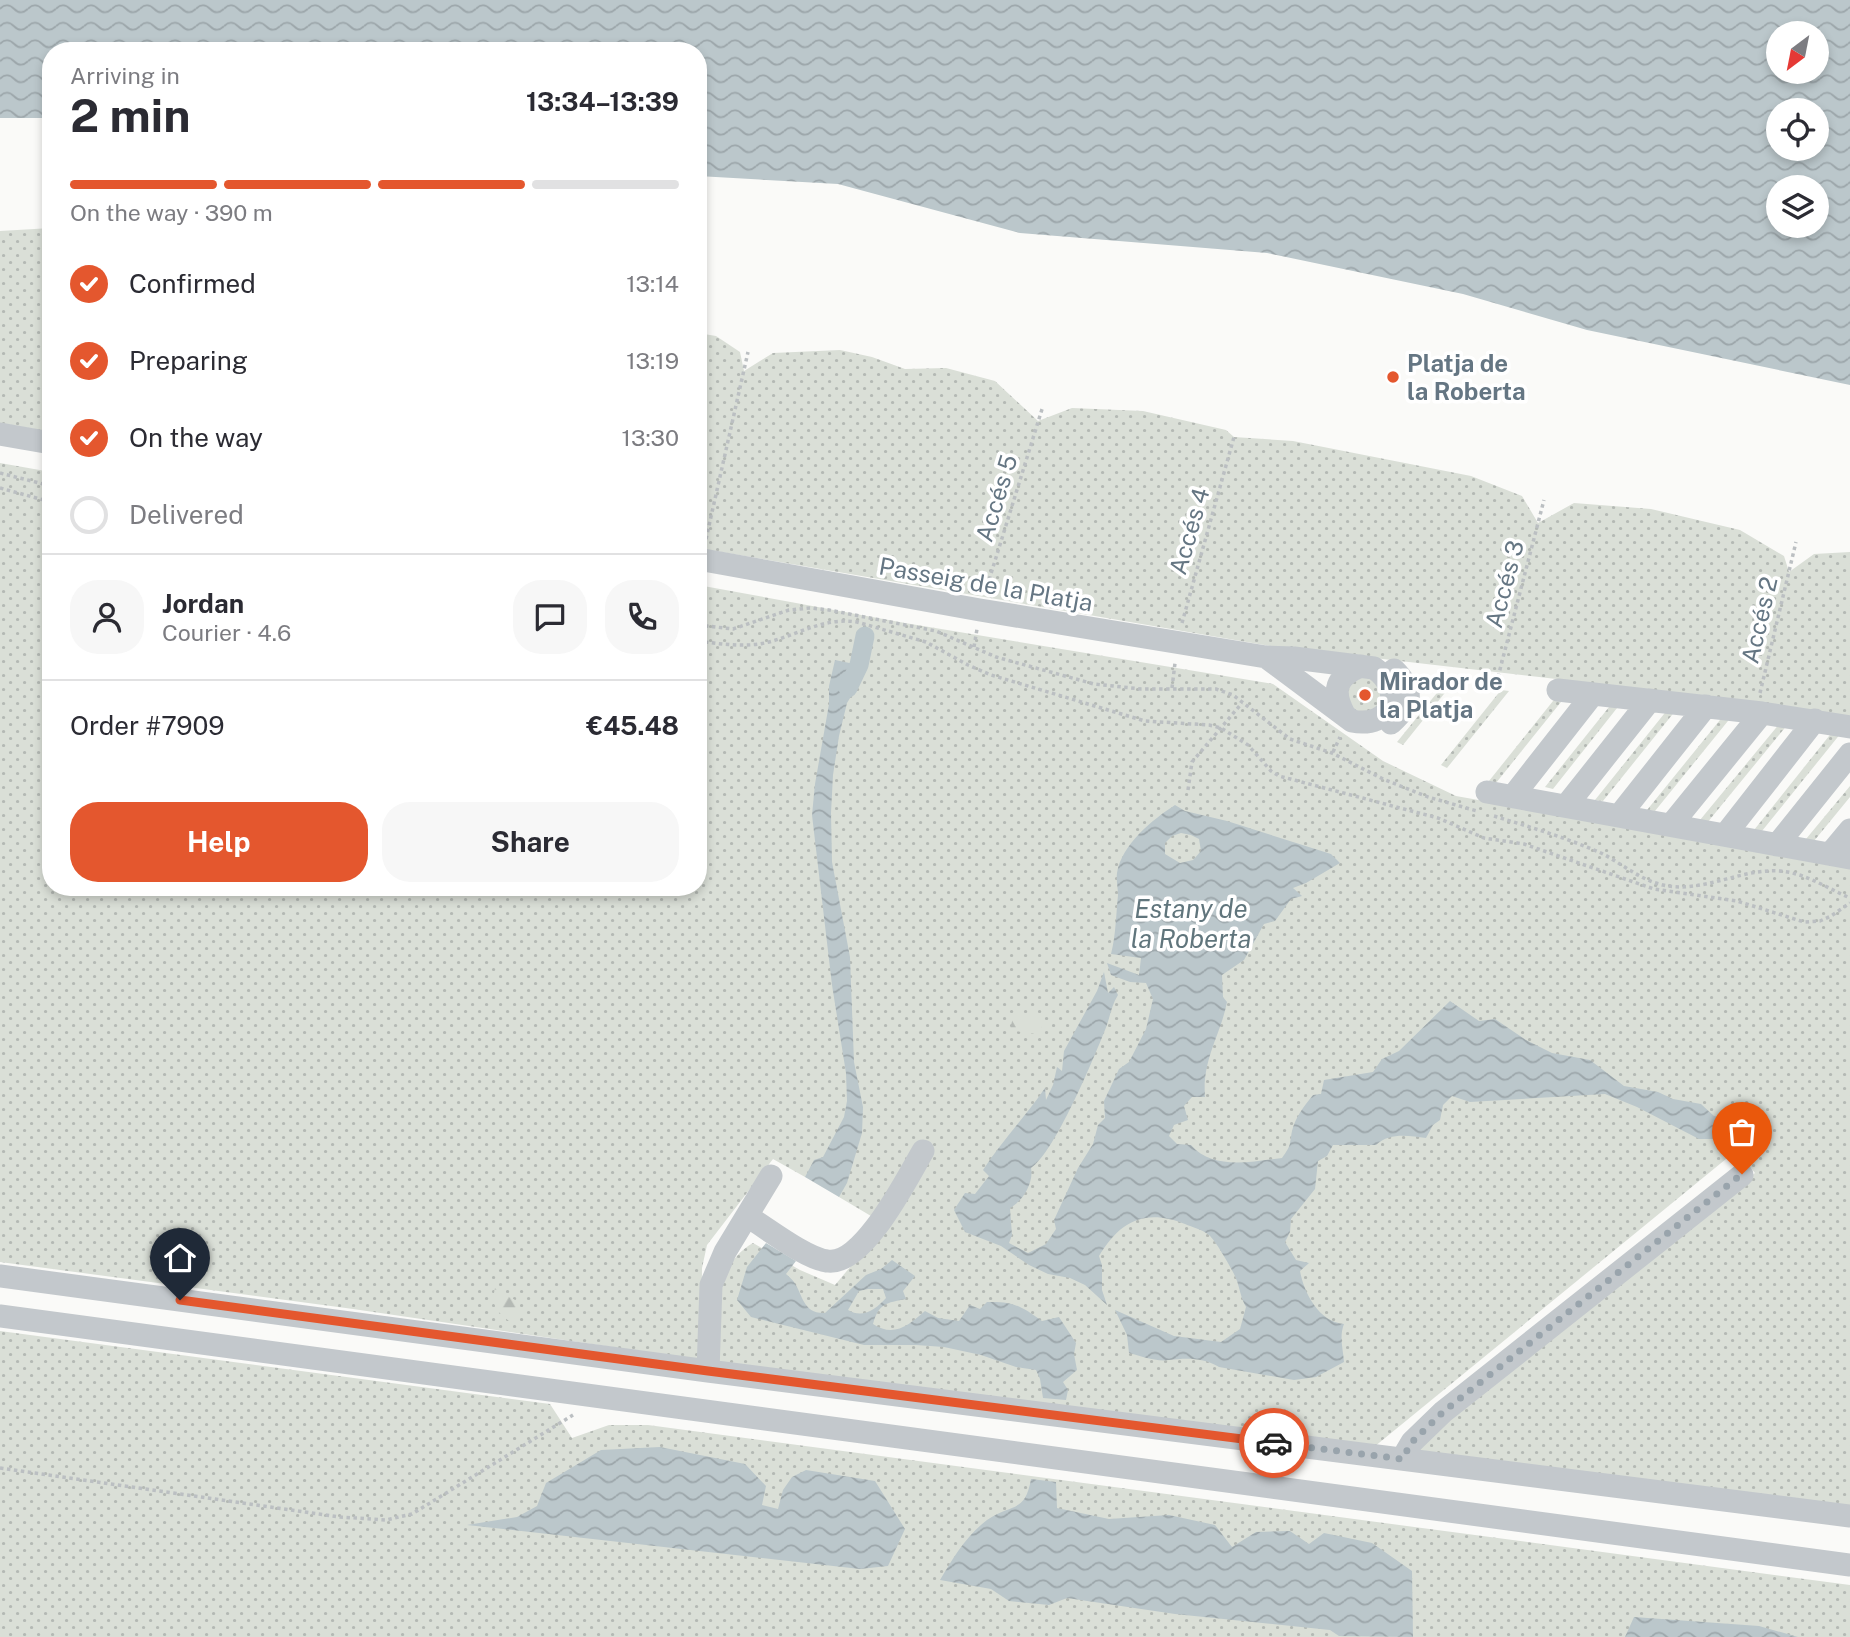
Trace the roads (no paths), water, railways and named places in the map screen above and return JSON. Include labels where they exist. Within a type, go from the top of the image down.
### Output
[{"type":"street","points":[[0,434],[42,441]]},
{"type":"street","name":"Passeig de la Platja","points":[[707,550],[967,608],[1266,657],[1374,668],[1385,675],[1391,687],[1392,700],[1387,712],[1378,720],[1365,723],[1352,721],[1266,657]]},
{"type":"street","points":[[1343,714],[1337,701],[1336,690],[1343,677],[1360,666]]},
{"type":"street","points":[[1370,733],[1390,724],[1405,708],[1409,699],[1404,680],[1394,670]]},
{"type":"street","points":[[1558,690],[1759,709],[1850,727]]},
{"type":"street","points":[[1513,796],[1593,694]]},
{"type":"street","points":[[1566,806],[1650,700]]},
{"type":"street","points":[[1619,816],[1706,706]]},
{"type":"street","points":[[1671,825],[1759,709]]},
{"type":"street","points":[[1725,835],[1815,720]]},
{"type":"street","points":[[1777,845],[1850,754]]},
{"type":"street","points":[[1486,806],[1513,796],[1840,856],[1850,830]]},
{"type":"street","points":[[747,1216],[804,1251],[828,1261],[844,1259],[859,1247],[879,1222],[923,1151]]},
{"type":"street","points":[[1402,1459],[1412,1442],[1443,1412],[1742,1174]]},
{"type":"street","points":[[708,1371],[711,1285],[725,1252],[771,1176]]},
{"type":"street","points":[[0,1276],[708,1371],[1850,1516]]},
{"type":"street","points":[[0,1316],[1850,1565]]},
{"type":"water","points":[[0,0],[1850,0],[1850,385],[1587,330],[1463,294],[1267,253],[1020,233],[838,184],[707,177],[707,42],[42,42],[42,118],[0,118]]},
{"type":"water","points":[[835,660],[859,665],[858,685],[847,703],[839,736],[831,813],[832,862],[850,957],[854,1062],[863,1107],[862,1133],[847,1183],[839,1197],[805,1177],[814,1160],[823,1157],[844,1117],[847,1101],[846,1073],[832,985],[812,815],[829,704],[829,686]]},
{"type":"water","name":"Estany de la Roberta","points":[[1175,805],[1185,811],[1227,821],[1331,854],[1340,863],[1293,888],[1302,896],[1291,899],[1275,921],[1264,924],[1244,960],[1222,975],[1223,997],[1227,1002],[1206,1071],[1205,1097],[1192,1097],[1184,1106],[1188,1120],[1174,1125],[1169,1136],[1177,1144],[1191,1145],[1200,1153],[1222,1161],[1246,1162],[1282,1158],[1289,1147],[1293,1126],[1313,1095],[1321,1094],[1324,1080],[1373,1072],[1382,1059],[1399,1051],[1450,1001],[1479,1021],[1495,1019],[1526,1040],[1552,1053],[1590,1060],[1624,1086],[1701,1104],[1714,1116],[1730,1119],[1716,1133],[1717,1139],[1699,1139],[1605,1094],[1470,1102],[1452,1096],[1443,1105],[1440,1120],[1433,1125],[1426,1138],[1400,1136],[1387,1138],[1376,1145],[1333,1145],[1327,1156],[1318,1161],[1315,1189],[1291,1219],[1290,1232],[1285,1242],[1296,1260],[1309,1263],[1300,1271],[1314,1305],[1327,1318],[1344,1324],[1344,1362],[1316,1377],[1294,1380],[1219,1367],[1200,1360],[1159,1360],[1129,1353],[1127,1335],[1115,1310],[1174,1336],[1221,1342],[1240,1329],[1246,1307],[1232,1271],[1209,1235],[1171,1219],[1158,1217],[1135,1221],[1125,1226],[1099,1256],[1102,1265],[1102,1290],[1107,1305],[1085,1285],[1070,1278],[1048,1274],[1001,1246],[965,1232],[954,1210],[965,1193],[975,1194],[989,1176],[983,1170],[1045,1088],[1046,1100],[1057,1067],[1062,1071],[1064,1051],[1097,991],[1104,972],[1108,993],[1114,987],[1118,995],[1105,1030],[1062,1125],[1041,1159],[1031,1168],[1031,1179],[1026,1191],[1010,1208],[1012,1235],[1009,1243],[1028,1253],[1046,1244],[1056,1229],[1054,1220],[1078,1168],[1093,1144],[1098,1125],[1105,1118],[1104,1101],[1119,1069],[1129,1062],[1146,1029],[1153,999],[1146,983],[1130,982],[1111,975],[1107,963],[1139,975],[1141,958],[1111,954],[1118,895],[1117,873],[1131,843]],"holes":[[[1181,833],[1199,839],[1201,851],[1193,860],[1180,863],[1165,854],[1165,843],[1172,836]]]},
{"type":"water","points":[[766,1243],[796,1261],[786,1274],[794,1282],[808,1307],[825,1313],[866,1275],[881,1269],[892,1260],[915,1276],[903,1291],[906,1299],[884,1305],[873,1324],[894,1330],[907,1325],[925,1311],[938,1318],[959,1321],[970,1305],[980,1309],[987,1302],[1004,1302],[1022,1308],[1042,1321],[1059,1317],[1076,1343],[1074,1354],[1077,1370],[1063,1382],[1068,1390],[1066,1400],[1043,1398],[1036,1370],[944,1347],[864,1345],[751,1317],[737,1300],[747,1267]],"holes":[[[883,1289],[886,1298],[874,1309],[864,1313],[848,1310],[859,1291]]]},
{"type":"water","points":[[660,1447],[745,1464],[766,1486],[762,1505],[778,1509],[783,1490],[792,1477],[806,1470],[875,1481],[905,1529],[888,1566],[860,1569],[467,1525],[517,1517],[537,1506],[546,1483],[601,1450]]},
{"type":"water","points":[[1031,1479],[1056,1482],[1057,1508],[1109,1519],[1169,1515],[1215,1525],[1232,1547],[1256,1532],[1290,1531],[1309,1544],[1324,1533],[1372,1543],[1412,1571],[1413,1637],[1339,1636],[1330,1630],[1175,1614],[1067,1598],[1049,1605],[1009,1601],[991,1589],[940,1580],[960,1548],[979,1526],[1021,1503]]},
{"type":"water","points":[[1634,1617],[1759,1626],[1798,1637],[1625,1637]]},
{"type":"waterway","points":[[848,688],[859,665],[865,636]]},
{"type":"place","name":"Platja de la Roberta","points":[[1393,377]]},
{"type":"place","name":"Mirador de la Platja","points":[[1365,695]]}]
